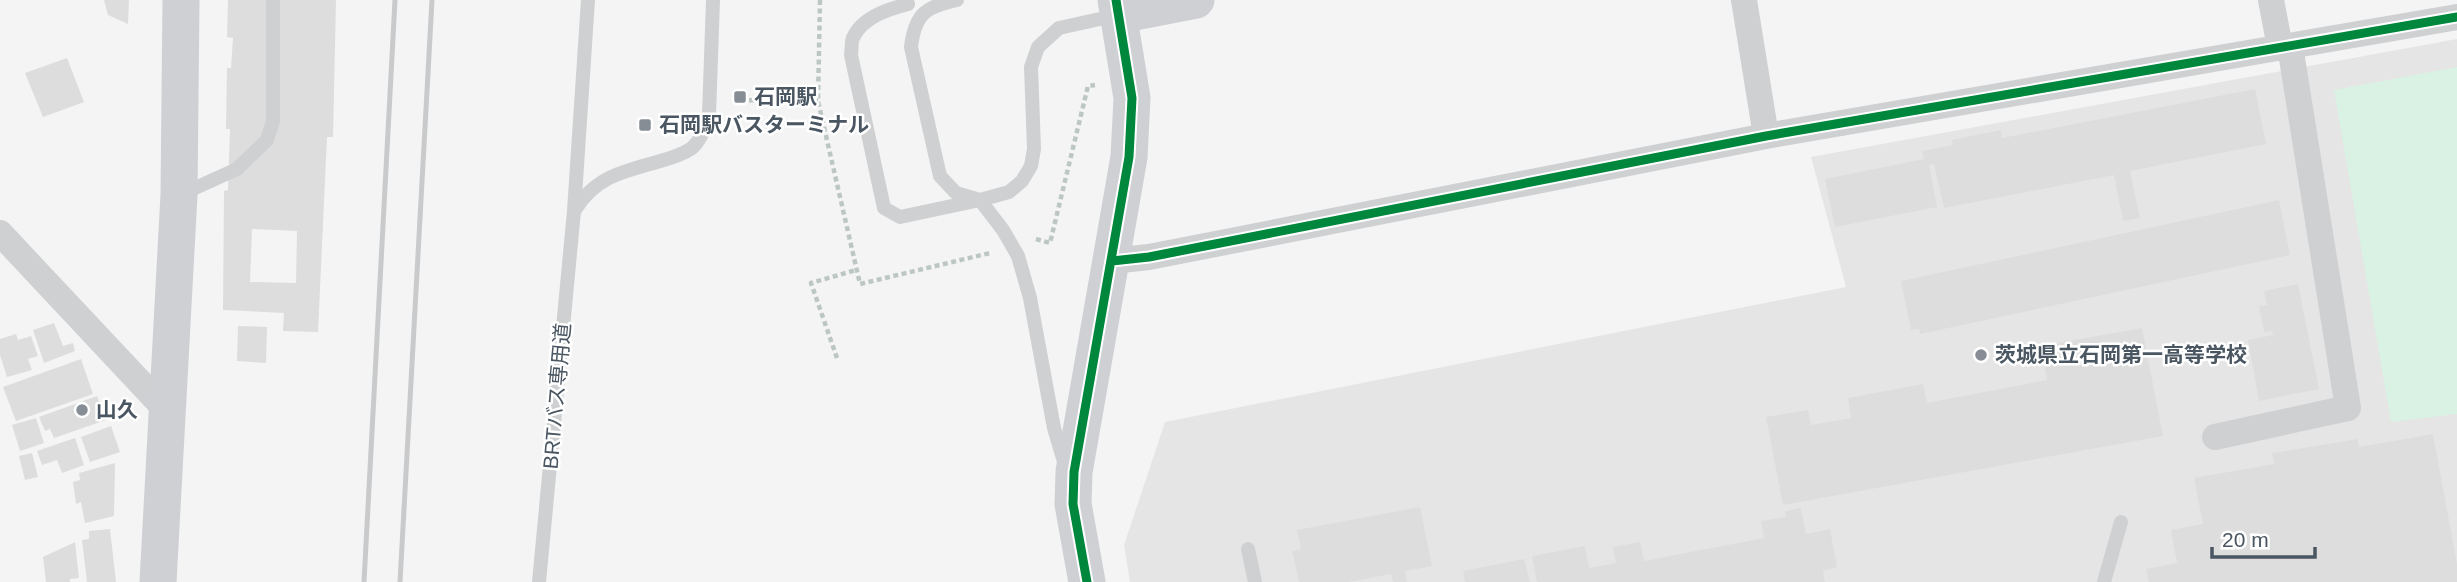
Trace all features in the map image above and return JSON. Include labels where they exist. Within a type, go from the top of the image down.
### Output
[{"type":"street","points":[[158,582],[179,195],[181,0]]},
{"type":"street","points":[[1087,582],[1073,493],[1077,448],[1129,157],[1132,98],[1118,7],[1196,0]]},
{"type":"street","points":[[1744,0],[1766,136]]},
{"type":"street","points":[[2215,437],[2348,408],[2285,47],[2271,0]]},
{"type":"street","points":[[1112,261],[1149,257],[1766,136],[2457,17]]},
{"type":"street","points":[[0,233],[168,412]]},
{"type":"lane","points":[[179,195],[237,169],[267,140],[273,121],[273,0]]},
{"type":"lane","name":"BRTバス専用道","points":[[539,582],[574,211],[587,0]]},
{"type":"lane","points":[[574,211],[584,195],[603,181],[623,171],[674,157],[693,147],[705,130],[710,99],[713,0]]},
{"type":"lane","points":[[913,29],[923,14],[934,5],[957,0]]},
{"type":"lane","points":[[1073,493],[1054,428],[1030,298],[1018,256],[1003,230],[980,200],[956,193],[940,176],[911,47],[913,29],[907,2],[883,11],[863,26],[853,37],[851,55],[884,208],[900,217],[980,200],[1009,192],[1022,181],[1031,166],[1034,149],[1031,66],[1038,47],[1059,28],[1118,7]]},
{"type":"lane","points":[[2104,582],[2121,522]]},
{"type":"lane","points":[[1248,548],[1255,582]]},
{"type":"path","points":[[1032,238],[1051,243],[1088,86],[1100,84]]},
{"type":"path","points":[[710,99],[818,101]]},
{"type":"path","points":[[837,358],[811,283],[856,270]]},
{"type":"shaded area","name":"茨城県立石岡第一高等学校","points":[[2457,39],[2457,582],[1130,582],[1124,545],[1165,422],[1846,287],[1811,157]]},
{"type":"green space","points":[[2457,67],[2457,414],[2391,422],[2334,90]]},
{"type":"building","points":[[104,0],[129,0],[128,24],[108,15]]},
{"type":"building","points":[[228,0],[336,0],[333,137],[327,137],[318,332],[283,331],[284,313],[223,310],[224,191],[228,190],[230,129],[226,129],[227,68],[231,68],[233,38],[227,37]],"holes":[[[252,229],[297,231],[296,283],[250,282]]]},
{"type":"building","points":[[67,58],[84,102],[43,117],[25,73]]},
{"type":"building","points":[[2255,89],[2266,144],[2130,171],[2140,218],[2123,221],[2114,175],[1944,208],[1934,164],[1929,165],[1937,207],[1835,227],[1825,179],[1924,159],[1922,151],[1953,145],[1952,140],[2001,130],[2002,138]]},
{"type":"building","points":[[2279,200],[2290,255],[1920,334],[1919,329],[1911,330],[1901,281]]},
{"type":"building","points":[[2298,284],[2319,389],[2259,401],[2248,340],[2273,335],[2272,331],[2264,332],[2259,306],[2267,305],[2264,291]]},
{"type":"building","points":[[54,323],[63,346],[73,343],[75,351],[44,363],[33,330]]},
{"type":"building","points":[[238,326],[267,327],[266,363],[237,361]]},
{"type":"building","points":[[2142,328],[2163,436],[1783,505],[1766,417],[1808,410],[1811,425],[1851,418],[1848,398],[1923,384],[1927,403],[2047,380],[2041,346]]},
{"type":"building","points":[[16,334],[18,340],[31,336],[38,356],[28,359],[32,370],[7,377],[0,355],[0,339]]},
{"type":"building","points":[[81,359],[93,394],[16,421],[3,387]]},
{"type":"building","points":[[97,396],[106,420],[54,438],[50,429],[45,431],[39,417]]},
{"type":"building","points":[[36,418],[44,443],[20,451],[12,425]]},
{"type":"building","points":[[111,426],[120,452],[90,462],[81,437]]},
{"type":"building","points":[[2433,434],[2457,564],[2457,582],[2149,582],[2146,569],[2177,563],[2171,530],[2203,524],[2194,478],[2274,464],[2272,453],[2358,439],[2359,447]]},
{"type":"building","points":[[75,438],[84,465],[62,473],[57,460],[42,465],[37,451]]},
{"type":"building","points":[[32,453],[38,477],[25,480],[19,456]]},
{"type":"building","points":[[115,463],[114,516],[85,523],[81,502],[76,504],[73,482],[80,480],[79,473]]},
{"type":"building","points":[[1420,507],[1432,566],[1405,571],[1407,582],[1393,582],[1391,574],[1349,582],[1299,582],[1292,551],[1301,549],[1297,530]]},
{"type":"building","points":[[1801,508],[1806,534],[1830,529],[1837,567],[1823,571],[1825,582],[1537,582],[1532,556],[1585,546],[1589,568],[1616,563],[1613,547],[1640,542],[1644,561],[1764,538],[1761,521],[1786,517],[1785,511]]},
{"type":"building","points":[[110,529],[116,582],[87,582],[82,540],[89,539],[89,531]]},
{"type":"building","points":[[75,542],[79,578],[70,579],[70,582],[46,582],[43,557]]},
{"type":"building","points":[[1524,559],[1530,582],[1465,582],[1463,571]]},
{"type":"railway","points":[[364,582],[395,0]]},
{"type":"railway","points":[[400,582],[432,0]]},
{"type":"cycle path","points":[[1087,582],[1073,504],[1074,472],[1129,157],[1132,98],[1116,0]]},
{"type":"cycle path","points":[[1112,261],[1149,257],[1766,136],[2457,17]]},
{"type":"place","name":"石岡駅","points":[[740,97]]},
{"type":"place","name":"石岡駅バスターミナル","points":[[645,125]]},
{"type":"place","name":"茨城県立石岡第一高等学校","points":[[1981,355]]},
{"type":"place","name":"山久","points":[[82,410]]}]
